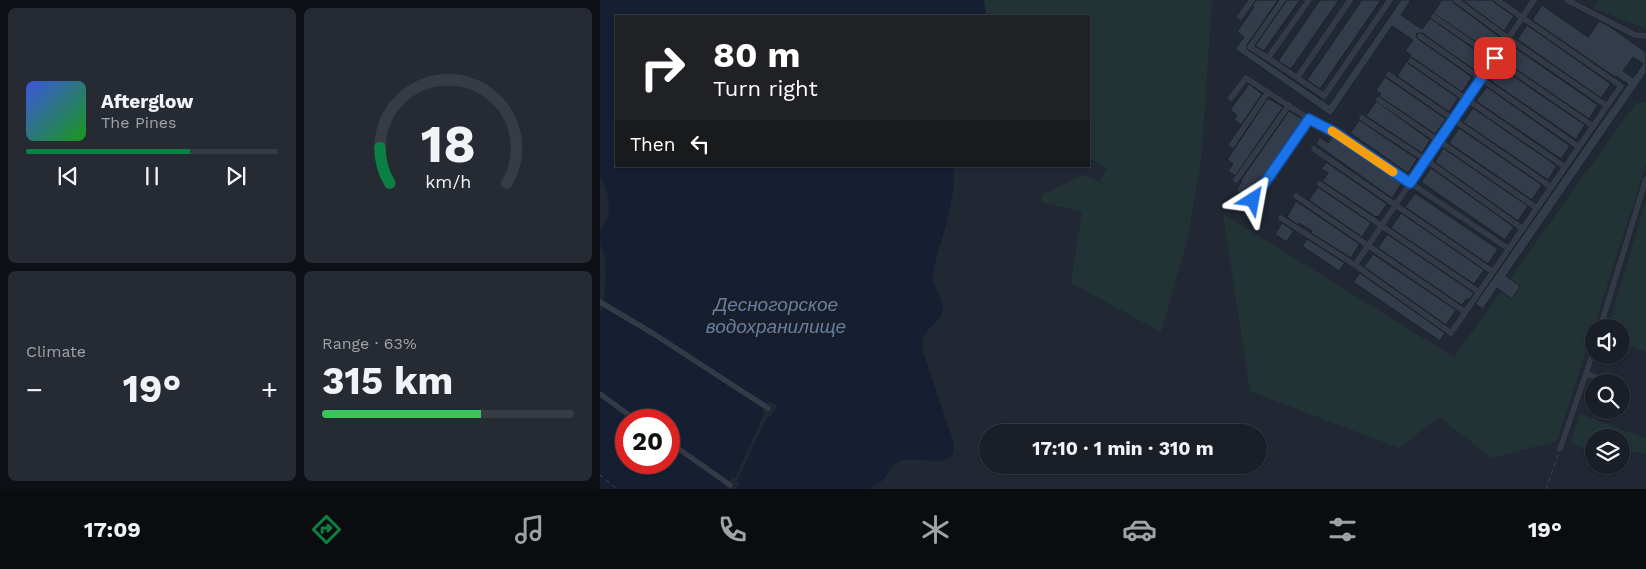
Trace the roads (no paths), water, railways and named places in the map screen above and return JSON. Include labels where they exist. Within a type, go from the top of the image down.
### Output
[{"type":"lane","points":[[1240,17],[1252,0]]},
{"type":"lane","points":[[1283,0],[1250,47],[1324,96],[1390,0]]},
{"type":"lane","points":[[1268,58],[1309,0]]},
{"type":"lane","points":[[1297,78],[1350,0]]},
{"type":"lane","points":[[1456,0],[1607,106]]},
{"type":"lane","points":[[1281,218],[1355,265],[1451,333],[1621,86],[1498,0]]},
{"type":"lane","points":[[1355,265],[1534,0]]},
{"type":"lane","points":[[1567,0],[1635,35],[1646,36]]},
{"type":"lane","points":[[1434,17],[1593,126]]},
{"type":"lane","points":[[1420,36],[1579,147]]},
{"type":"lane","points":[[1411,61],[1565,167]]},
{"type":"lane","points":[[1389,75],[1551,187]]},
{"type":"lane","points":[[1231,98],[1246,78],[1309,119],[1334,132],[1508,249]]},
{"type":"lane","points":[[1232,145],[1268,92]]},
{"type":"lane","points":[[1379,100],[1537,208]]},
{"type":"lane","points":[[1236,180],[1289,106]]},
{"type":"lane","points":[[1362,118],[1426,160],[1522,229]]},
{"type":"lane","points":[[1253,200],[1309,119]]},
{"type":"lane","points":[[1314,149],[1493,272]]},
{"type":"lane","points":[[1603,319],[1646,179]]},
{"type":"lane","points":[[1320,184],[1479,292]]},
{"type":"lane","points":[[1296,196],[1465,312]]},
{"type":"lane","points":[[600,302],[654,334],[768,408]]},
{"type":"lane","points":[[1586,374],[1589,364]]},
{"type":"lane","points":[[1560,449],[1585,377]]},
{"type":"lane","points":[[600,394],[621,409]]},
{"type":"lane","points":[[680,450],[730,485]]},
{"type":"water","name":"Десногорское водохранилище","points":[[600,0],[984,0],[986,15],[615,15],[615,167],[954,167],[951,204],[933,275],[934,284],[941,298],[943,309],[940,318],[924,335],[923,340],[924,355],[953,440],[953,451],[950,458],[943,461],[906,460],[898,462],[894,464],[881,481],[867,489],[600,489],[600,314],[604,294],[605,260],[600,238],[608,216],[609,206],[606,189],[600,175]]}]
